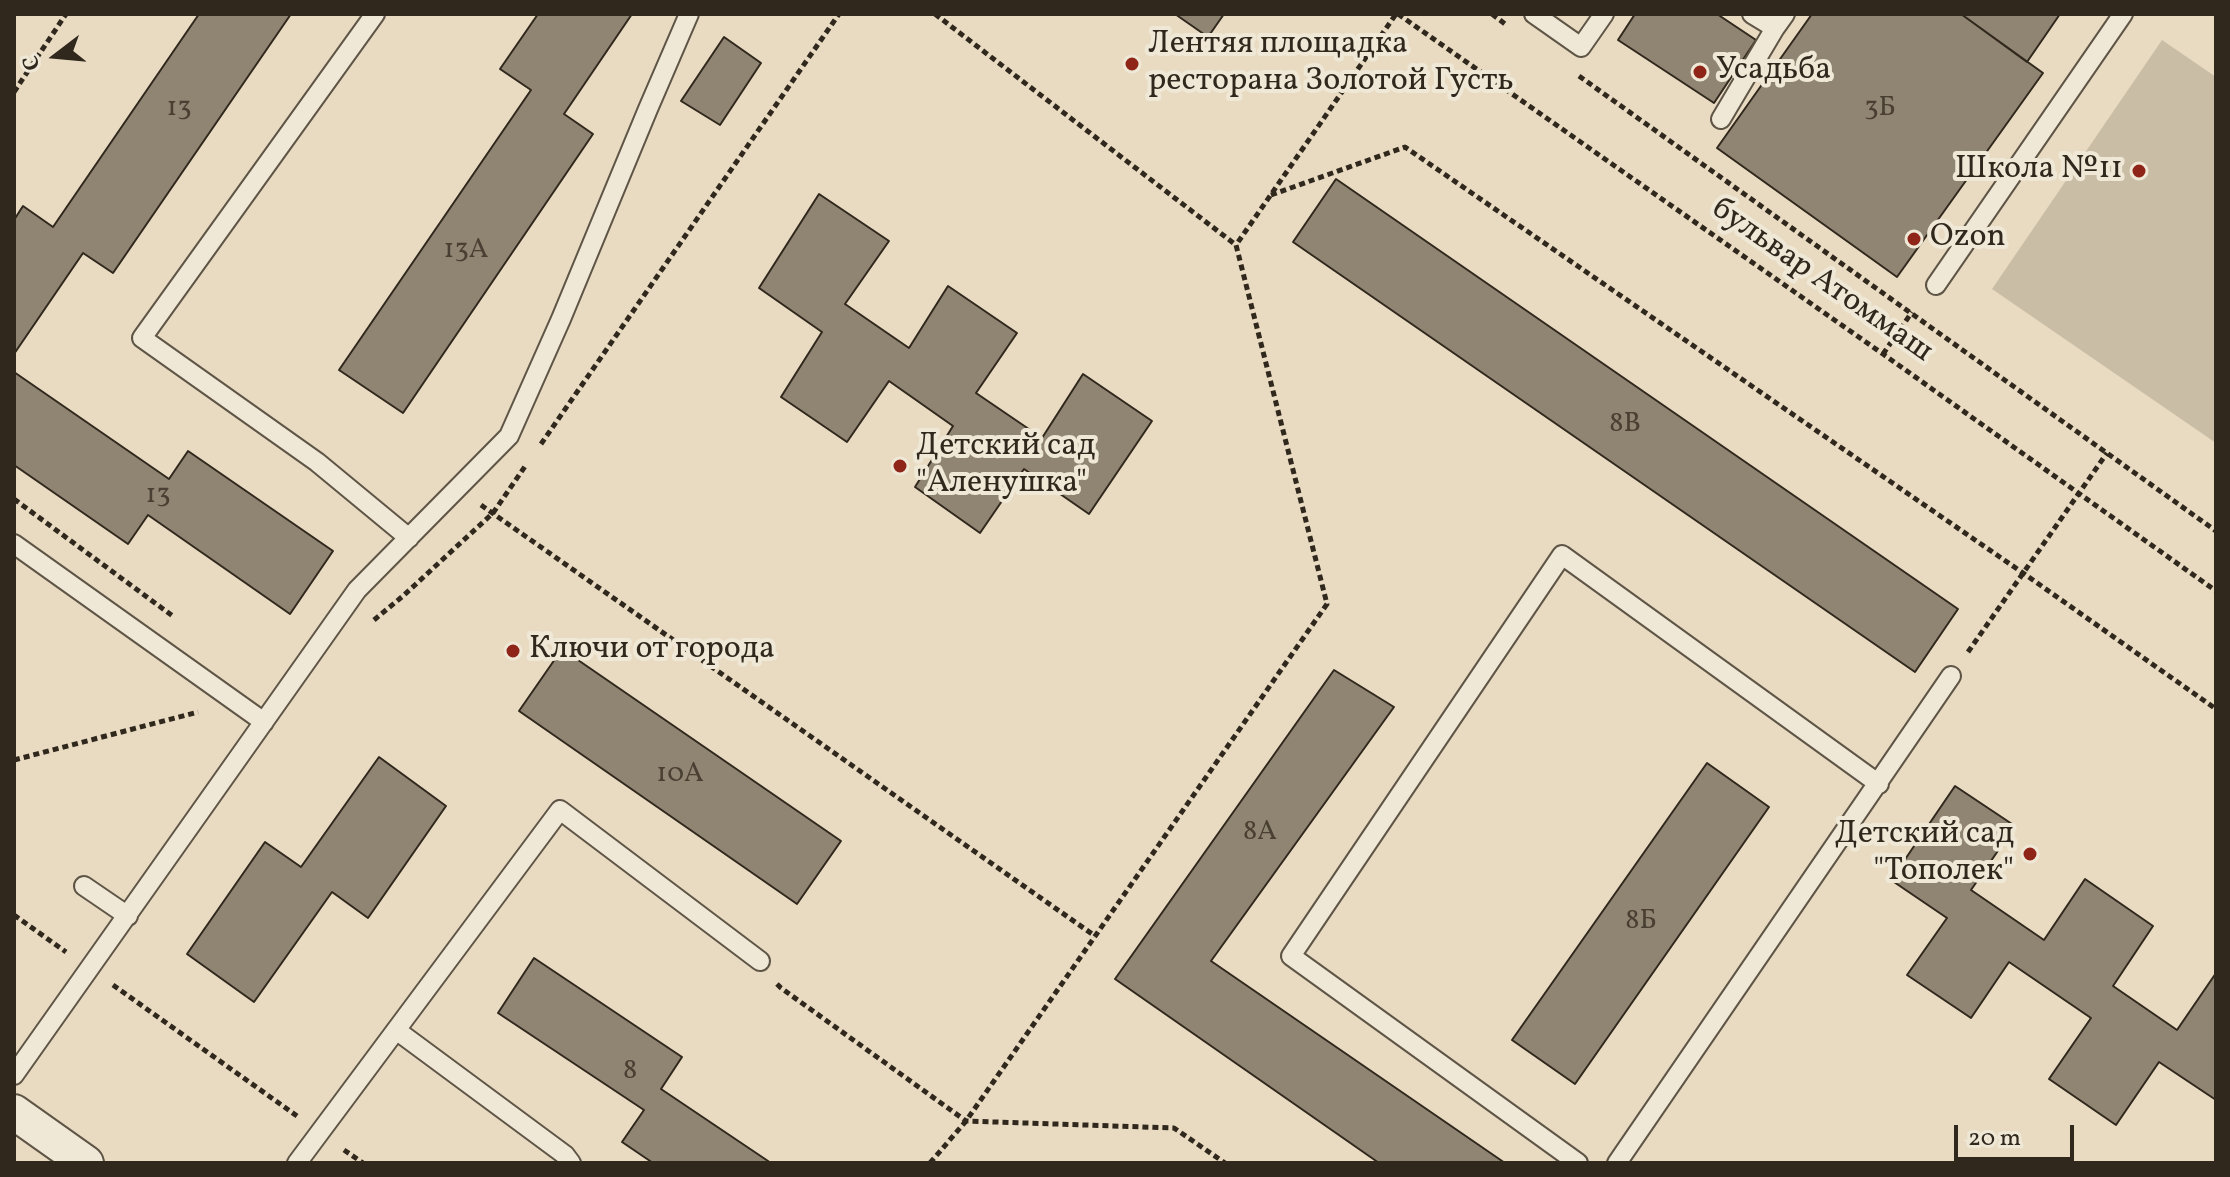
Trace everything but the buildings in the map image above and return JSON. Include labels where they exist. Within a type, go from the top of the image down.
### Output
[{"type":"street","points":[[14,1112],[86,1163]]},
{"type":"lane","points":[[375,14],[142,338],[317,462],[409,538]]},
{"type":"lane","points":[[14,1075],[357,590],[509,436],[689,14]]},
{"type":"lane","points":[[1534,14],[1581,47],[1604,14]]},
{"type":"lane","points":[[1721,119],[1780,21],[1752,14]]},
{"type":"lane","points":[[1936,285],[2123,14]]},
{"type":"lane","points":[[14,544],[264,722]]},
{"type":"lane","points":[[1578,1163],[1291,956],[1562,555],[1879,784]]},
{"type":"lane","points":[[1617,1163],[1951,676]]},
{"type":"lane","points":[[297,1163],[560,810],[760,961]]},
{"type":"lane","points":[[84,886],[128,916]]},
{"type":"lane","points":[[396,1030],[565,1155],[571,1163]]},
{"type":"path","points":[[14,92],[66,14]]},
{"type":"path","points":[[538,448],[839,14]]},
{"type":"path","points":[[930,1163],[966,1121],[1327,604],[1236,245],[935,14]]},
{"type":"path","points":[[1236,245],[1397,14]]},
{"type":"path","name":"бульвар Атоммаш","points":[[1397,14],[2216,591]]},
{"type":"path","points":[[1492,14],[1517,32]]},
{"type":"path","points":[[1568,68],[2216,531]]},
{"type":"path","points":[[1270,195],[1405,147],[2216,709]]},
{"type":"path","points":[[1883,354],[1911,313]]},
{"type":"path","points":[[1951,676],[2107,453]]},
{"type":"path","points":[[493,513],[529,461]]},
{"type":"path","points":[[458,488],[1095,936]]},
{"type":"path","points":[[14,499],[180,622]]},
{"type":"path","points":[[14,915],[363,1163]]},
{"type":"path","points":[[760,961],[781,988],[966,1121],[1174,1128],[1225,1163]]},
{"type":"shaded area","name":"Школа №11","points":[[2162,40],[2216,77],[2216,443],[1992,289]]},
{"type":"place","name":"Лентяя площадка ресторана Золотой Густь","points":[[1132,64]]},
{"type":"place","name":"Усадьба","points":[[1700,72]]},
{"type":"place","name":"Школа №11","points":[[2139,171]]},
{"type":"place","name":"Ozon","points":[[1914,239]]},
{"type":"place","name":"Детский сад \"Аленушка\"","points":[[900,466]]},
{"type":"place","name":"Ключи от города","points":[[513,651]]},
{"type":"place","name":"Детский сад \"Тополек\"","points":[[2030,854]]}]
